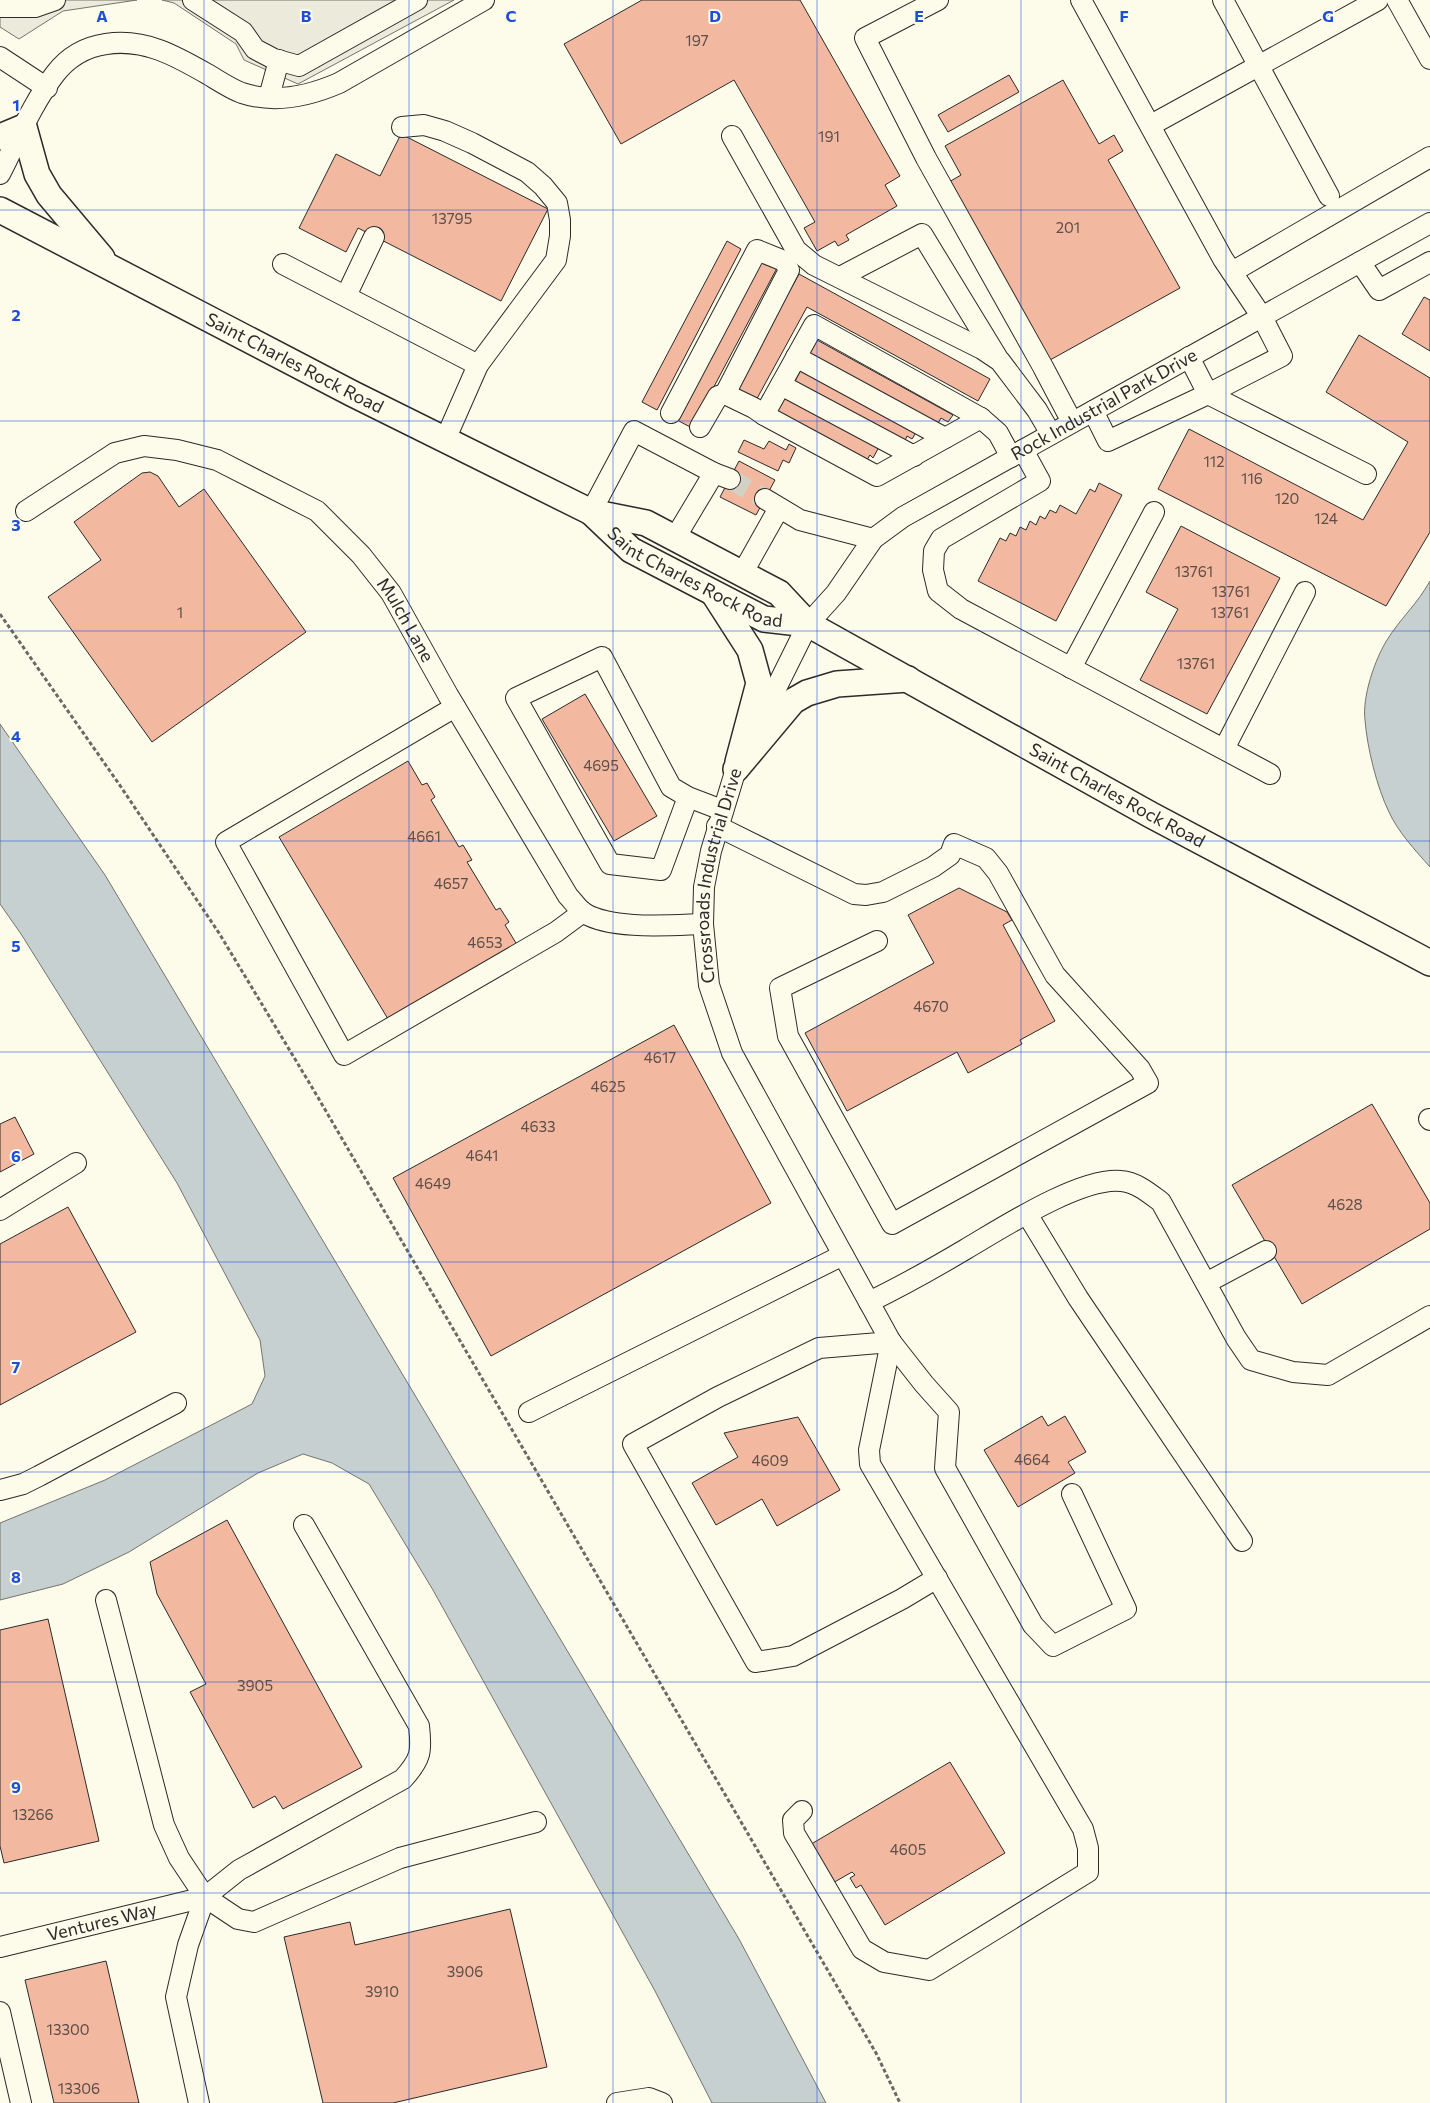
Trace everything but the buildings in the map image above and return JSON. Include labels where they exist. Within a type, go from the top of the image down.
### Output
[{"type":"main road","points":[[0,137],[24,127],[37,174],[49,196],[110,268]]},
{"type":"main road","name":"Saint Charles Rock Road","points":[[0,210],[345,390],[591,512],[646,523],[675,538],[779,593],[808,624],[1151,815],[1430,964]]},
{"type":"main road","name":"Saint Charles Rock Road","points":[[591,512],[631,550],[764,620],[808,624]]},
{"type":"main road","points":[[712,592],[750,650],[759,684],[736,769]]},
{"type":"main road","points":[[736,769],[794,701],[807,693],[837,684],[908,679]]},
{"type":"street","points":[[0,7],[34,7],[55,0]]},
{"type":"street","points":[[193,0],[243,32],[255,49],[279,60],[299,66],[416,0]]},
{"type":"street","points":[[0,174],[24,127],[55,74],[70,58],[90,47],[123,42],[146,45],[183,60],[243,93],[269,98],[295,97],[316,92],[338,83],[484,0]]},
{"type":"street","points":[[938,0],[865,38],[926,158],[1039,358],[1072,422]]},
{"type":"street","points":[[1080,0],[1232,272],[1262,316],[1282,356],[1208,394],[1108,441],[1093,411]]},
{"type":"street","points":[[1222,0],[1329,196]]},
{"type":"street","points":[[1151,125],[1378,0]]},
{"type":"street","points":[[1397,0],[1430,59]]},
{"type":"street","points":[[0,57],[46,88]]},
{"type":"street","points":[[269,98],[279,60]]},
{"type":"street","points":[[402,127],[424,125],[445,131],[526,172],[543,186],[557,203],[560,220],[560,236],[556,260],[478,365],[445,440]]},
{"type":"street","points":[[732,136],[796,250],[814,264],[982,349],[1000,361]]},
{"type":"street","points":[[1232,272],[1430,157]]},
{"type":"street","name":"Rock Industrial Park Drive","points":[[808,624],[836,593],[873,539],[902,517],[1430,223]]},
{"type":"street","points":[[840,278],[922,234],[1000,361],[1038,410],[1051,434]]},
{"type":"street","points":[[346,296],[374,237]]},
{"type":"street","points":[[671,412],[757,250],[784,261],[789,270],[725,394]]},
{"type":"street","points":[[1360,262],[1379,290],[1430,262]]},
{"type":"street","points":[[283,264],[478,365]]},
{"type":"street","points":[[764,415],[814,325],[981,418],[1017,453],[1040,481],[941,539],[934,552],[933,570],[938,591],[961,609],[1270,774]]},
{"type":"street","points":[[796,357],[945,438]]},
{"type":"street","points":[[1189,357],[1208,394],[1366,474]]},
{"type":"street","points":[[781,385],[914,456]]},
{"type":"street","points":[[700,426],[718,396],[725,394],[877,476],[981,418]]},
{"type":"street","points":[[591,512],[634,431],[722,476],[675,538]]},
{"type":"street","name":"Mulch Lane","points":[[26,511],[115,453],[144,446],[177,450],[217,460],[317,511],[361,555],[391,593],[455,706],[568,896],[583,912],[603,920],[637,925],[703,924]]},
{"type":"street","points":[[742,574],[772,503],[800,520],[873,539]]},
{"type":"street","points":[[1071,668],[1154,512]]},
{"type":"street","points":[[1224,749],[1305,592]]},
{"type":"street","name":"Crossroads Industrial Drive","points":[[808,624],[736,769],[720,818],[704,887],[703,924],[709,985],[732,1052],[890,1342],[949,1412],[945,1468],[1033,1626],[1053,1646],[1126,1609],[1072,1494]]},
{"type":"street","points":[[688,797],[661,870],[610,864],[516,698],[602,657],[671,787],[688,797],[720,818],[854,894],[866,895],[883,892],[933,867],[950,855],[954,844],[986,858],[998,873],[1055,975],[1140,1070],[1148,1084],[892,1224],[788,1036],[780,988],[877,941]]},
{"type":"street","points":[[455,706],[226,842],[344,1055],[556,932],[583,912]]},
{"type":"street","points":[[0,1210],[76,1162]]},
{"type":"street","points":[[869,1302],[902,1286],[1060,1197],[1088,1185],[1121,1180],[1140,1186],[1160,1202],[1236,1338],[1252,1360],[1293,1372],[1328,1375],[1430,1316]]},
{"type":"street","points":[[1027,1214],[1078,1298],[1242,1540]]},
{"type":"street","points":[[1206,1282],[1266,1251]]},
{"type":"street","points":[[529,1412],[843,1254]]},
{"type":"street","points":[[802,1811],[793,1820],[794,1833],[798,1841],[862,1949],[884,1962],[929,1970],[1088,1872],[1088,1848],[1083,1829],[937,1578],[870,1464],[869,1450],[890,1342],[819,1348],[718,1397],[633,1444],[756,1662],[793,1656],[902,1599],[937,1578]]},
{"type":"street","points":[[0,1490],[23,1484],[176,1404]]},
{"type":"street","points":[[199,2103],[176,1997],[188,1945],[204,1897],[240,1870],[403,1779],[415,1765],[421,1746],[419,1726],[304,1525]]},
{"type":"street","points":[[106,1600],[164,1825],[179,1858],[204,1897],[238,1918],[254,1922],[400,1858],[536,1822]]},
{"type":"street","name":"Ventures Way","points":[[0,1946],[204,1897]]},
{"type":"street","points":[[0,2012],[21,2103]]},
{"type":"street","points":[[617,2103],[649,2098],[662,2103]]},
{"type":"path","points":[[0,614],[220,933],[872,2044],[900,2103]]},
{"type":"shaded area","points":[[0,0],[137,0],[63,11],[19,39],[0,27]]},
{"type":"shaded area","points":[[162,0],[454,0],[298,84],[244,60],[236,44],[174,3]]},
{"type":"shaded area","points":[[1430,581],[1430,867],[1402,834],[1385,802],[1370,755],[1366,731],[1365,700],[1370,679],[1382,648]]},
{"type":"shaded area","points":[[0,724],[105,875],[739,1939],[826,2103],[712,2103],[655,1991],[433,1590],[369,1484],[332,1463],[303,1454],[258,1473],[129,1552],[63,1584],[0,1600],[0,1523],[105,1480],[252,1404],[265,1376],[260,1340],[177,1183],[21,934],[0,904]]},
{"type":"tunnel","points":[[730,479],[765,499]]}]
